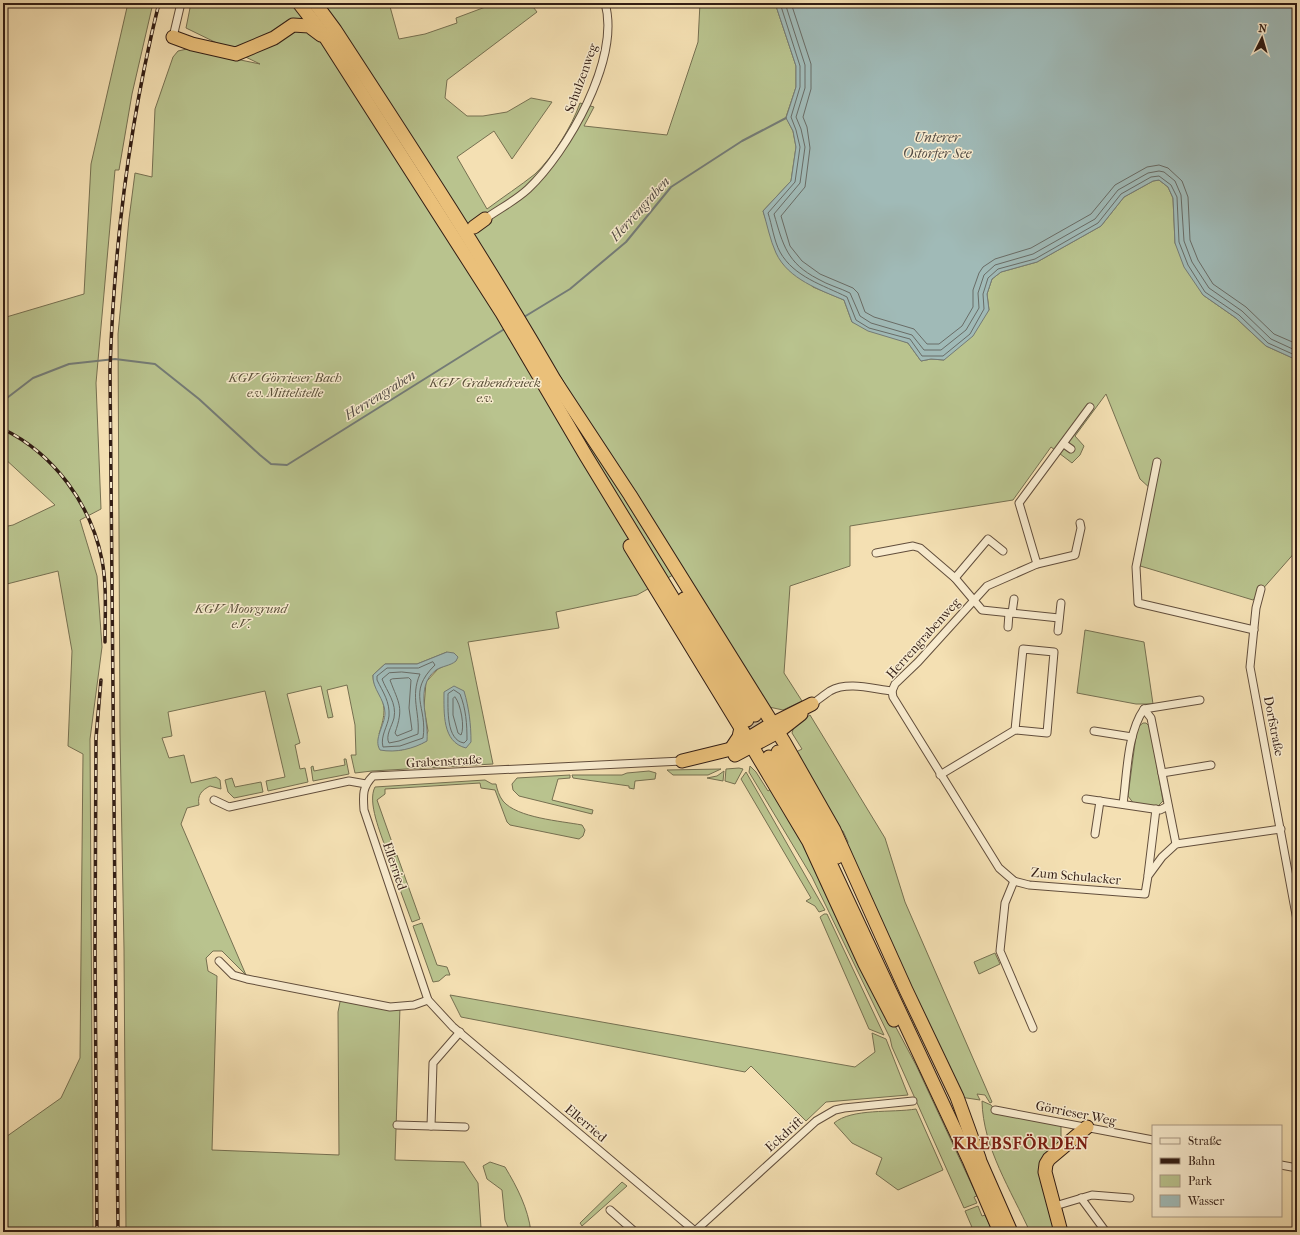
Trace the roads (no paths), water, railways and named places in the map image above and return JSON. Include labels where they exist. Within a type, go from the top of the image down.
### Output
[{"type":"highway","points":[[293,25],[296,13],[294,3]]},
{"type":"highway","points":[[299,3],[326,38],[507,310],[764,734],[796,801],[830,863],[974,1159],[1012,1232]]},
{"type":"highway","points":[[315,3],[335,30],[500,286]]},
{"type":"highway","points":[[173,37],[192,44],[236,54],[274,38],[293,25],[309,26],[326,38]]},
{"type":"highway","points":[[458,219],[474,227]]},
{"type":"highway","points":[[474,227],[485,219]]},
{"type":"highway","points":[[474,227],[476,243],[500,286],[507,310]]},
{"type":"highway","points":[[550,383],[560,422],[632,550],[834,830],[906,990],[957,1097],[974,1159],[1000,1232]]},
{"type":"highway","points":[[682,761],[733,752],[812,704]]},
{"type":"highway","points":[[733,752],[739,737],[764,734]]},
{"type":"highway","points":[[1061,1232],[1056,1206],[1045,1172],[1046,1164],[1049,1159],[1087,1128]]},
{"type":"highway","points":[[1005,1218],[1015,1232]]},
{"type":"street","points":[[173,37],[181,3]]},
{"type":"street","name":"Schulzenweg","points":[[485,219],[527,189],[557,154],[582,114],[607,47],[608,23],[605,3]]},
{"type":"street","points":[[1037,564],[1019,503],[1090,407]]},
{"type":"street","points":[[1064,444],[1071,450]]},
{"type":"street","points":[[1157,462],[1136,567],[1138,603],[1254,630]]},
{"type":"street","name":"Herrengrabenweg","points":[[892,691],[895,684],[918,662],[987,586],[1037,564],[1075,555],[1081,528],[1080,523]]},
{"type":"street","name":"Herrengrabenweg","points":[[955,578],[988,539],[1003,551]]},
{"type":"street","name":"Herrengrabenweg","points":[[876,553],[913,546],[920,548],[955,578],[982,610],[1059,618]]},
{"type":"street","name":"Dorfstraße","points":[[1261,589],[1250,666],[1297,920]]},
{"type":"street","points":[[1008,627],[1014,599]]},
{"type":"street","points":[[1058,631],[1060,603]]},
{"type":"street","points":[[940,775],[1015,730],[1047,733],[1054,652],[1023,649],[1015,730]]},
{"type":"street","points":[[812,704],[829,692],[840,687],[851,686],[892,691]]},
{"type":"street","name":"Zum Schulacker","points":[[892,691],[894,697],[940,775],[999,868],[1014,881],[1030,885],[1145,894],[1148,876]]},
{"type":"street","points":[[1123,804],[1132,737],[1136,721],[1144,709],[1200,700]]},
{"type":"street","points":[[1144,709],[1151,718],[1176,844]]},
{"type":"street","points":[[1094,731],[1132,737]]},
{"type":"street","name":"Grabenstraße","points":[[366,784],[373,776],[682,761]]},
{"type":"street","points":[[1162,773],[1211,765]]},
{"type":"street","points":[[214,800],[229,807],[349,781],[366,784]]},
{"type":"street","name":"Ellerried","points":[[366,784],[363,794],[364,810],[428,1000],[460,1032],[695,1232]]},
{"type":"street","points":[[1086,800],[1160,810],[1168,806]]},
{"type":"street","points":[[1095,834],[1100,801]]},
{"type":"street","points":[[1148,876],[1156,809]]},
{"type":"street","points":[[1148,876],[1162,857],[1176,844],[1281,829]]},
{"type":"street","points":[[1014,881],[1005,903],[1000,951],[1033,1028]]},
{"type":"street","points":[[219,961],[234,975],[247,979],[390,1007],[414,1005],[428,1000]]},
{"type":"street","points":[[431,1126],[433,1063],[460,1032]]},
{"type":"street","name":"Eckdrift","points":[[695,1232],[816,1121],[835,1110],[844,1108],[913,1101]]},
{"type":"street","name":"Görrieser Weg","points":[[995,1110],[1152,1140]]},
{"type":"street","points":[[397,1125],[465,1127]]},
{"type":"street","points":[[1282,1165],[1297,1168]]},
{"type":"street","points":[[1056,1206],[1092,1195],[1130,1198]]},
{"type":"street","points":[[1081,1198],[1106,1232]]},
{"type":"street","points":[[610,1210],[633,1231]]},
{"type":"water","name":"Unterer Ostorfer See","points":[[775,3],[1297,3],[1297,360],[1266,346],[1236,318],[1203,295],[1184,267],[1175,243],[1173,198],[1168,187],[1159,180],[1153,181],[1124,197],[1101,226],[1037,262],[1001,272],[992,279],[987,294],[989,310],[973,336],[944,360],[931,359],[921,361],[908,343],[868,331],[852,322],[844,300],[815,288],[796,277],[781,262],[772,243],[763,211],[791,181],[796,147],[793,131],[786,118],[796,87],[796,66]]},
{"type":"water","points":[[447,652],[454,653],[458,657],[456,661],[436,670],[429,677],[426,685],[424,703],[427,741],[404,750],[380,750],[378,741],[385,713],[383,703],[374,685],[373,675],[385,664],[417,664]]},
{"type":"water","points":[[454,686],[464,691],[467,704],[471,742],[466,748],[458,745],[452,740],[446,726],[444,692]]},
{"type":"waterway","name":"Herrengraben","points":[[524,317],[570,289],[626,242],[671,187],[742,141],[786,118]]},
{"type":"waterway","name":"Herrengraben","points":[[3,401],[33,378],[69,364],[115,359],[155,364],[199,399],[271,464],[287,465],[506,328]]},
{"type":"tunnel","points":[[755,715],[778,752]]},
{"type":"tunnel","points":[[747,720],[769,757]]},
{"type":"railway","points":[[118,1232],[110,370],[119,231],[131,140],[148,48],[159,3]]},
{"type":"railway","points":[[3,429],[38,452],[54,467],[68,483],[89,519],[97,539],[104,570],[105,642]]},
{"type":"railway","points":[[97,1232],[95,950],[96,738],[101,680]]},
{"type":"district","name":"KREBSFÖRDEN","points":[[1021,1143]]},
{"type":"park label","name":"KGV Görrieser Bach e.v. Mittelstelle","points":[[285,384]]},
{"type":"park label","name":"KGV Grabendreieck e.v.","points":[[485,390]]},
{"type":"park label","name":"KGV Moorgrund e.V.","points":[[241,616]]}]
